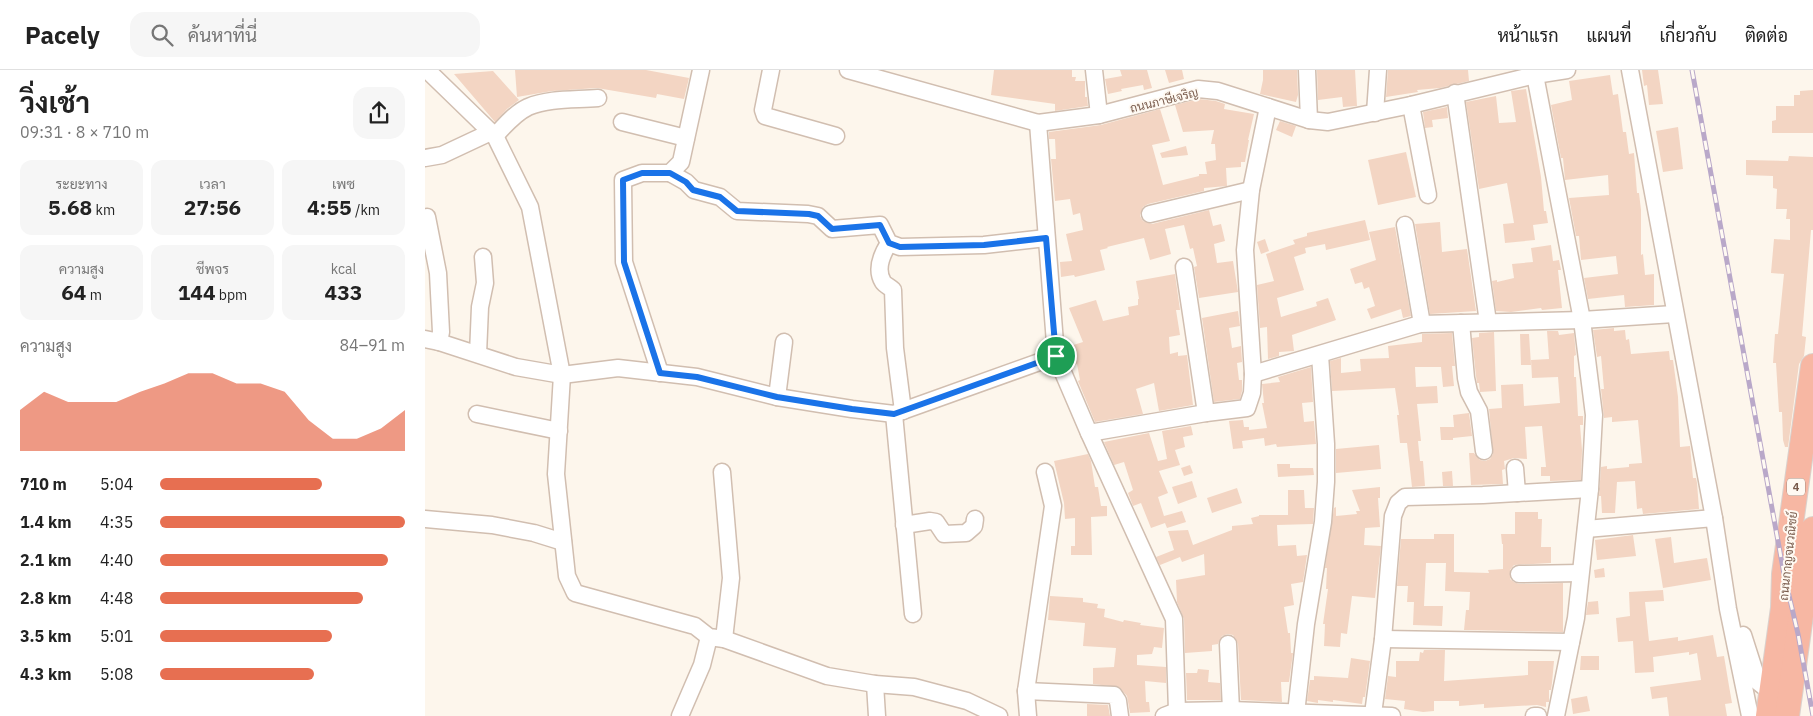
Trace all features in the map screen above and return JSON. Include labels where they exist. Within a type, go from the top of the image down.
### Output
[{"type":"highway","name":"ถนนกาญจนวณิชย์","points":[[1770,705],[1799,608],[1784,574],[1813,366]]},
{"type":"highway","name":"ถนนกาญจนวณิชย์","points":[[1787,716],[1799,608],[1813,529]]},
{"type":"street","points":[[427,70],[493,134],[530,206],[562,375],[556,474],[567,576],[575,593],[695,626],[716,638],[827,676],[875,684],[914,687],[967,701],[999,716]]},
{"type":"street","points":[[670,173],[681,162],[701,70]]},
{"type":"street","points":[[771,70],[763,105],[765,116],[837,136]]},
{"type":"street","points":[[1094,70],[1099,115]]},
{"type":"street","points":[[1307,70],[1309,120]]},
{"type":"street","points":[[1375,113],[1378,70]]},
{"type":"street","name":"ถนนภาษีเจริญ","points":[[852,71],[1038,123],[1099,115],[1198,89],[1218,91],[1309,120],[1328,122],[1375,113],[1535,75],[1567,70]]},
{"type":"street","points":[[1630,70],[1674,314],[1714,518],[1729,610],[1751,716]]},
{"type":"street","points":[[1535,75],[1582,320],[1594,415],[1590,489],[1579,574],[1576,618],[1556,716]]},
{"type":"street","points":[[1455,94],[1488,322]]},
{"type":"street","points":[[425,158],[442,155],[493,134],[526,108],[547,101],[598,98]]},
{"type":"street","points":[[1411,104],[1428,195]]},
{"type":"street","points":[[1089,433],[1247,408],[1252,393],[1253,374],[1245,250],[1251,190],[1268,107]]},
{"type":"street","points":[[622,122],[686,138]]},
{"type":"street","points":[[1038,123],[1056,356],[1174,619],[1171,714],[1231,710],[1289,714],[1373,714],[1392,716]]},
{"type":"street","points":[[660,373],[624,262],[623,180],[642,173],[670,173],[686,182],[693,190],[720,197],[737,211],[809,214],[818,216],[832,229],[880,225],[889,243],[900,247],[984,245],[1046,238]]},
{"type":"street","points":[[1150,214],[1251,190]]},
{"type":"street","points":[[427,217],[438,273],[441,332],[432,341],[516,367],[562,375],[618,368],[697,377],[777,397],[852,409],[898,412],[1056,356]]},
{"type":"street","points":[[1405,225],[1421,318],[1420,324]]},
{"type":"street","points":[[889,243],[880,256],[881,272],[883,282],[893,290],[904,525],[913,614]]},
{"type":"street","points":[[477,354],[480,307],[485,283],[483,257]]},
{"type":"street","points":[[1184,267],[1206,413]]},
{"type":"street","points":[[1253,374],[1420,324],[1582,320],[1674,314]]},
{"type":"street","points":[[1461,323],[1466,378],[1469,392],[1479,411],[1484,451]]},
{"type":"street","points":[[777,397],[784,342]]},
{"type":"street","points":[[1289,714],[1305,634],[1323,522],[1327,482],[1320,355]]},
{"type":"street","points":[[477,414],[559,431]]},
{"type":"street","points":[[1515,468],[1517,493]]},
{"type":"street","points":[[679,716],[716,638],[731,578],[722,472]]},
{"type":"street","points":[[1028,716],[1026,692],[1053,506],[1045,472]]},
{"type":"street","points":[[1373,714],[1383,639],[1393,516],[1398,503],[1405,497],[1590,489]]},
{"type":"street","points":[[1586,529],[1714,518]]},
{"type":"street","points":[[425,519],[492,525],[534,533],[563,542]]},
{"type":"street","points":[[904,525],[930,521],[936,522],[944,534],[966,533],[974,526],[975,519]]},
{"type":"street","points":[[1519,574],[1579,574]]},
{"type":"street","points":[[1729,610],[1740,624],[1758,682],[1770,705]]},
{"type":"street","points":[[1383,639],[1571,642]]},
{"type":"street","points":[[1228,644],[1231,710]]},
{"type":"street","points":[[875,684],[877,716]]},
{"type":"street","points":[[1026,692],[1114,696],[1118,701],[1120,716]]},
{"type":"building","points":[[515,70],[646,70],[689,78],[684,99],[657,94],[656,98],[597,88],[552,91],[517,97]]},
{"type":"building","points":[[994,70],[1072,70],[1072,77],[1076,77],[1075,81],[1085,81],[1085,97],[1087,97],[1088,106],[1055,111],[1055,104],[991,95]]},
{"type":"building","points":[[1120,70],[1147,70],[1152,88],[1144,90],[1143,85],[1121,89],[1122,91],[1108,94],[1105,79],[1122,76]]},
{"type":"building","points":[[1165,70],[1182,70],[1184,79],[1169,83]]},
{"type":"building","points":[[1263,70],[1297,70],[1298,95],[1296,102],[1260,94]]},
{"type":"building","points":[[1317,70],[1355,70],[1357,106],[1343,107],[1342,97],[1318,100]]},
{"type":"building","points":[[1388,70],[1468,70],[1469,81],[1386,97]]},
{"type":"building","points":[[1642,70],[1658,70],[1663,104],[1649,105],[1647,85],[1644,86]]},
{"type":"building","points":[[493,71],[519,100],[495,122],[454,74]]},
{"type":"building","points":[[1610,75],[1613,95],[1618,94],[1623,132],[1626,132],[1629,154],[1634,153],[1637,193],[1639,193],[1641,210],[1641,255],[1643,254],[1645,275],[1654,274],[1654,305],[1625,307],[1624,295],[1588,299],[1584,278],[1618,274],[1616,256],[1581,260],[1579,236],[1576,236],[1569,198],[1609,195],[1608,175],[1565,180],[1563,158],[1561,158],[1551,105],[1572,100],[1569,81]]},
{"type":"building","points":[[1526,89],[1541,177],[1544,211],[1546,211],[1548,223],[1533,225],[1535,240],[1505,243],[1503,224],[1514,223],[1507,183],[1479,189],[1466,102],[1496,96],[1499,123],[1516,122],[1511,91]]},
{"type":"building","points":[[1813,90],[1813,133],[1772,133],[1772,121],[1776,120],[1776,106],[1794,106],[1794,95],[1800,95],[1800,91]]},
{"type":"building","points":[[1199,99],[1225,104],[1224,109],[1254,114],[1245,162],[1241,162],[1241,167],[1226,168],[1227,186],[1204,188],[1204,191],[1148,204],[1143,207],[1140,216],[1143,221],[1152,224],[1209,210],[1213,226],[1221,224],[1225,241],[1214,244],[1217,263],[1233,261],[1238,292],[1199,298],[1194,267],[1197,266],[1193,248],[1190,249],[1184,225],[1165,229],[1171,254],[1150,260],[1144,238],[1100,250],[1105,270],[1075,277],[1074,275],[1061,277],[1060,262],[1072,261],[1066,234],[1083,230],[1080,213],[1073,215],[1070,199],[1055,201],[1051,159],[1056,159],[1055,139],[1049,139],[1049,132],[1101,125],[1160,109],[1170,141],[1152,145],[1163,185],[1199,176],[1199,174],[1207,174],[1205,162],[1216,160],[1215,144],[1211,144],[1214,130],[1183,132],[1175,105]]},
{"type":"building","points":[[1447,107],[1448,118],[1432,120],[1433,127],[1425,128],[1423,112]]},
{"type":"building","points":[[1280,121],[1296,126],[1292,137],[1276,130]]},
{"type":"building","points":[[1678,127],[1683,169],[1663,172],[1656,131]]},
{"type":"building","points":[[1186,146],[1188,155],[1162,158],[1160,153]]},
{"type":"building","points":[[1406,152],[1416,197],[1378,205],[1368,160]]},
{"type":"building","points":[[1789,156],[1813,157],[1813,230],[1811,230],[1802,336],[1806,337],[1804,356],[1799,364],[1788,447],[1785,447],[1782,412],[1779,412],[1776,363],[1773,363],[1775,334],[1778,334],[1784,274],[1771,273],[1774,239],[1790,240],[1790,219],[1786,219],[1787,209],[1776,209],[1777,189],[1773,188],[1773,176],[1746,175],[1746,160],[1788,161]]},
{"type":"building","points":[[1365,220],[1370,240],[1326,250],[1325,244],[1305,248],[1306,253],[1294,257],[1304,290],[1277,298],[1281,317],[1317,306],[1316,302],[1328,298],[1336,320],[1292,335],[1294,351],[1279,352],[1279,356],[1268,359],[1267,327],[1260,328],[1257,285],[1274,281],[1266,254],[1295,244],[1293,240],[1307,236],[1307,233]]},
{"type":"building","points":[[1440,222],[1442,252],[1467,249],[1476,311],[1430,314],[1415,224]]},
{"type":"building","points":[[1395,227],[1411,316],[1403,318],[1401,309],[1371,319],[1367,309],[1375,306],[1369,287],[1364,289],[1362,282],[1355,284],[1350,269],[1376,260],[1369,232]]},
{"type":"building","points":[[1265,239],[1269,251],[1261,254],[1257,242]]},
{"type":"building","points":[[1551,245],[1553,261],[1559,260],[1561,270],[1558,270],[1562,308],[1542,310],[1541,308],[1511,312],[1496,311],[1492,281],[1497,280],[1497,282],[1514,278],[1512,264],[1533,262],[1531,248]]},
{"type":"building","points":[[1175,274],[1180,310],[1176,310],[1180,335],[1169,337],[1170,354],[1178,352],[1178,356],[1187,355],[1193,405],[1159,411],[1154,383],[1136,389],[1143,414],[1095,422],[1078,381],[1080,380],[1077,364],[1072,366],[1067,347],[1083,342],[1069,308],[1096,300],[1103,321],[1129,315],[1128,307],[1138,305],[1136,281]]},
{"type":"building","points":[[1238,311],[1240,326],[1229,328],[1232,348],[1241,346],[1242,362],[1237,363],[1239,380],[1242,380],[1240,399],[1214,402],[1202,318]]},
{"type":"building","points":[[1614,328],[1614,331],[1625,330],[1626,340],[1629,339],[1631,354],[1669,351],[1670,360],[1673,360],[1678,397],[1680,447],[1690,446],[1693,478],[1696,478],[1697,483],[1699,509],[1643,514],[1642,508],[1637,509],[1635,481],[1617,482],[1615,513],[1602,513],[1601,496],[1599,496],[1601,467],[1607,466],[1607,469],[1629,467],[1629,464],[1642,463],[1638,420],[1612,422],[1612,417],[1604,418],[1601,389],[1604,389],[1601,356],[1597,357],[1593,330]]},
{"type":"building","points":[[1547,331],[1558,331],[1559,335],[1574,333],[1576,355],[1574,356],[1574,377],[1576,377],[1578,416],[1583,416],[1583,425],[1580,425],[1582,450],[1581,480],[1550,481],[1550,476],[1541,476],[1541,467],[1546,467],[1542,426],[1525,427],[1527,459],[1514,458],[1504,461],[1505,469],[1502,470],[1503,484],[1471,485],[1469,453],[1474,453],[1480,460],[1485,461],[1490,459],[1493,454],[1489,409],[1502,408],[1501,385],[1523,384],[1524,406],[1560,403],[1558,377],[1532,378],[1531,360],[1549,359]]},
{"type":"building","points":[[1494,332],[1496,391],[1480,392],[1479,383],[1477,383],[1472,338],[1479,337],[1479,333]]},
{"type":"building","points":[[1452,333],[1455,366],[1452,366],[1454,386],[1443,387],[1441,367],[1415,367],[1416,387],[1437,386],[1438,403],[1417,404],[1421,441],[1418,441],[1420,461],[1423,461],[1425,486],[1412,487],[1407,443],[1400,443],[1397,415],[1399,415],[1395,388],[1332,391],[1330,361],[1341,358],[1341,373],[1361,371],[1360,359],[1389,358],[1388,346],[1422,342],[1422,334]]},
{"type":"building","points":[[1520,334],[1529,334],[1531,365],[1521,365]]},
{"type":"building","points":[[1311,367],[1313,402],[1302,403],[1304,422],[1314,421],[1316,444],[1277,447],[1276,444],[1265,446],[1264,438],[1242,441],[1243,448],[1233,449],[1229,421],[1243,420],[1244,427],[1249,427],[1249,430],[1267,428],[1262,403],[1264,403],[1262,384],[1280,382],[1278,377]]},
{"type":"building","points":[[1469,413],[1472,436],[1453,438],[1453,440],[1441,440],[1440,427],[1454,427],[1453,415]]},
{"type":"building","points":[[1191,426],[1193,435],[1183,437],[1185,447],[1175,450],[1180,465],[1159,471],[1168,493],[1158,497],[1164,516],[1182,511],[1186,522],[1167,528],[1165,523],[1151,528],[1141,503],[1133,506],[1128,493],[1133,490],[1124,462],[1114,465],[1104,442],[1149,433],[1158,461],[1167,459],[1162,431]]},
{"type":"building","points":[[1379,445],[1381,469],[1336,473],[1336,449]]},
{"type":"building","points":[[1088,454],[1095,487],[1098,487],[1101,506],[1107,506],[1107,516],[1091,517],[1092,555],[1071,555],[1071,546],[1075,546],[1075,518],[1065,519],[1064,503],[1054,461]]},
{"type":"building","points":[[1277,464],[1290,464],[1290,468],[1313,468],[1314,475],[1278,477]]},
{"type":"building","points":[[1190,465],[1193,473],[1184,476],[1181,468]]},
{"type":"building","points":[[1452,471],[1453,486],[1443,486],[1442,472]]},
{"type":"building","points":[[1192,481],[1197,497],[1178,504],[1172,487]]},
{"type":"building","points":[[1380,487],[1380,498],[1378,498],[1380,527],[1365,528],[1364,545],[1381,546],[1375,598],[1352,596],[1347,634],[1341,633],[1340,647],[1324,646],[1325,624],[1323,624],[1328,589],[1326,589],[1327,568],[1325,568],[1334,508],[1336,507],[1336,516],[1357,514],[1356,511],[1360,511],[1352,490]]},
{"type":"building","points":[[1237,488],[1242,503],[1212,513],[1207,498]]},
{"type":"building","points":[[1288,490],[1304,490],[1305,508],[1314,508],[1313,524],[1277,525],[1278,546],[1296,545],[1297,556],[1307,555],[1303,582],[1291,584],[1294,605],[1284,607],[1288,633],[1290,633],[1291,653],[1293,653],[1289,682],[1281,682],[1282,702],[1241,700],[1238,644],[1233,635],[1222,636],[1218,644],[1212,645],[1212,651],[1185,653],[1184,619],[1177,602],[1176,580],[1205,575],[1204,554],[1182,562],[1180,557],[1160,565],[1156,557],[1174,550],[1168,531],[1188,530],[1193,545],[1232,530],[1232,526],[1253,524],[1251,518],[1259,515],[1288,515]]},
{"type":"building","points":[[1515,512],[1538,512],[1538,519],[1542,519],[1541,547],[1551,547],[1551,563],[1514,565],[1510,570],[1510,579],[1519,584],[1563,583],[1563,632],[1464,630],[1466,610],[1469,610],[1470,592],[1445,591],[1446,563],[1426,563],[1424,606],[1443,606],[1442,626],[1413,625],[1414,602],[1407,602],[1408,586],[1397,586],[1401,539],[1434,539],[1434,534],[1454,534],[1454,572],[1489,573],[1488,570],[1503,569],[1501,534],[1515,534]]},
{"type":"building","points":[[1633,535],[1636,556],[1597,560],[1595,540]]},
{"type":"building","points":[[1671,537],[1674,563],[1707,558],[1711,580],[1663,588],[1655,539]]},
{"type":"building","points":[[1604,568],[1605,577],[1595,578],[1594,570]]},
{"type":"building","points":[[1663,590],[1664,601],[1645,602],[1649,641],[1678,637],[1678,641],[1713,635],[1717,657],[1724,656],[1732,703],[1725,704],[1727,716],[1669,716],[1667,697],[1652,699],[1650,687],[1701,680],[1697,653],[1689,655],[1689,652],[1653,657],[1654,672],[1635,673],[1633,641],[1618,642],[1616,618],[1630,616],[1629,592]]},
{"type":"building","points":[[1050,596],[1083,598],[1083,602],[1098,604],[1097,608],[1105,609],[1104,617],[1164,628],[1162,648],[1154,647],[1152,654],[1137,655],[1137,665],[1166,667],[1166,683],[1145,681],[1146,702],[1149,702],[1150,712],[1130,713],[1127,696],[1119,687],[1093,684],[1093,668],[1114,667],[1116,648],[1083,646],[1085,623],[1048,620]]},
{"type":"building","points":[[1598,601],[1599,614],[1586,615],[1588,602]]},
{"type":"building","points":[[1424,650],[1445,650],[1444,681],[1528,675],[1528,661],[1554,661],[1549,702],[1546,702],[1546,707],[1537,705],[1484,708],[1484,704],[1459,706],[1459,701],[1434,701],[1434,711],[1423,712],[1404,709],[1405,701],[1385,699],[1388,676],[1396,677],[1396,661],[1419,661],[1420,652],[1423,653]]},
{"type":"building","points":[[1581,656],[1599,656],[1599,670],[1580,670]]},
{"type":"building","points":[[1351,658],[1370,661],[1365,697],[1363,697],[1362,704],[1333,700],[1333,702],[1318,700],[1318,703],[1307,701],[1310,680],[1314,680],[1314,676],[1348,678]]},
{"type":"building","points":[[1198,669],[1209,670],[1208,682],[1220,683],[1221,700],[1187,700],[1186,673],[1197,673]]},
{"type":"building","points":[[1587,696],[1590,711],[1573,714],[1571,699]]},
{"type":"building","points":[[1087,704],[1108,705],[1110,716],[1087,716]]},
{"type":"railway","points":[[1692,70],[1784,574],[1798,634],[1813,716]]},
{"type":"route","points":[[642,173],[670,173],[686,182],[693,190],[720,197],[737,211],[809,214],[818,216],[832,229],[880,225],[889,243],[900,247],[984,245],[1046,238],[1056,356],[894,414],[777,397],[697,377],[660,373],[624,262],[623,180],[642,173]]}]
